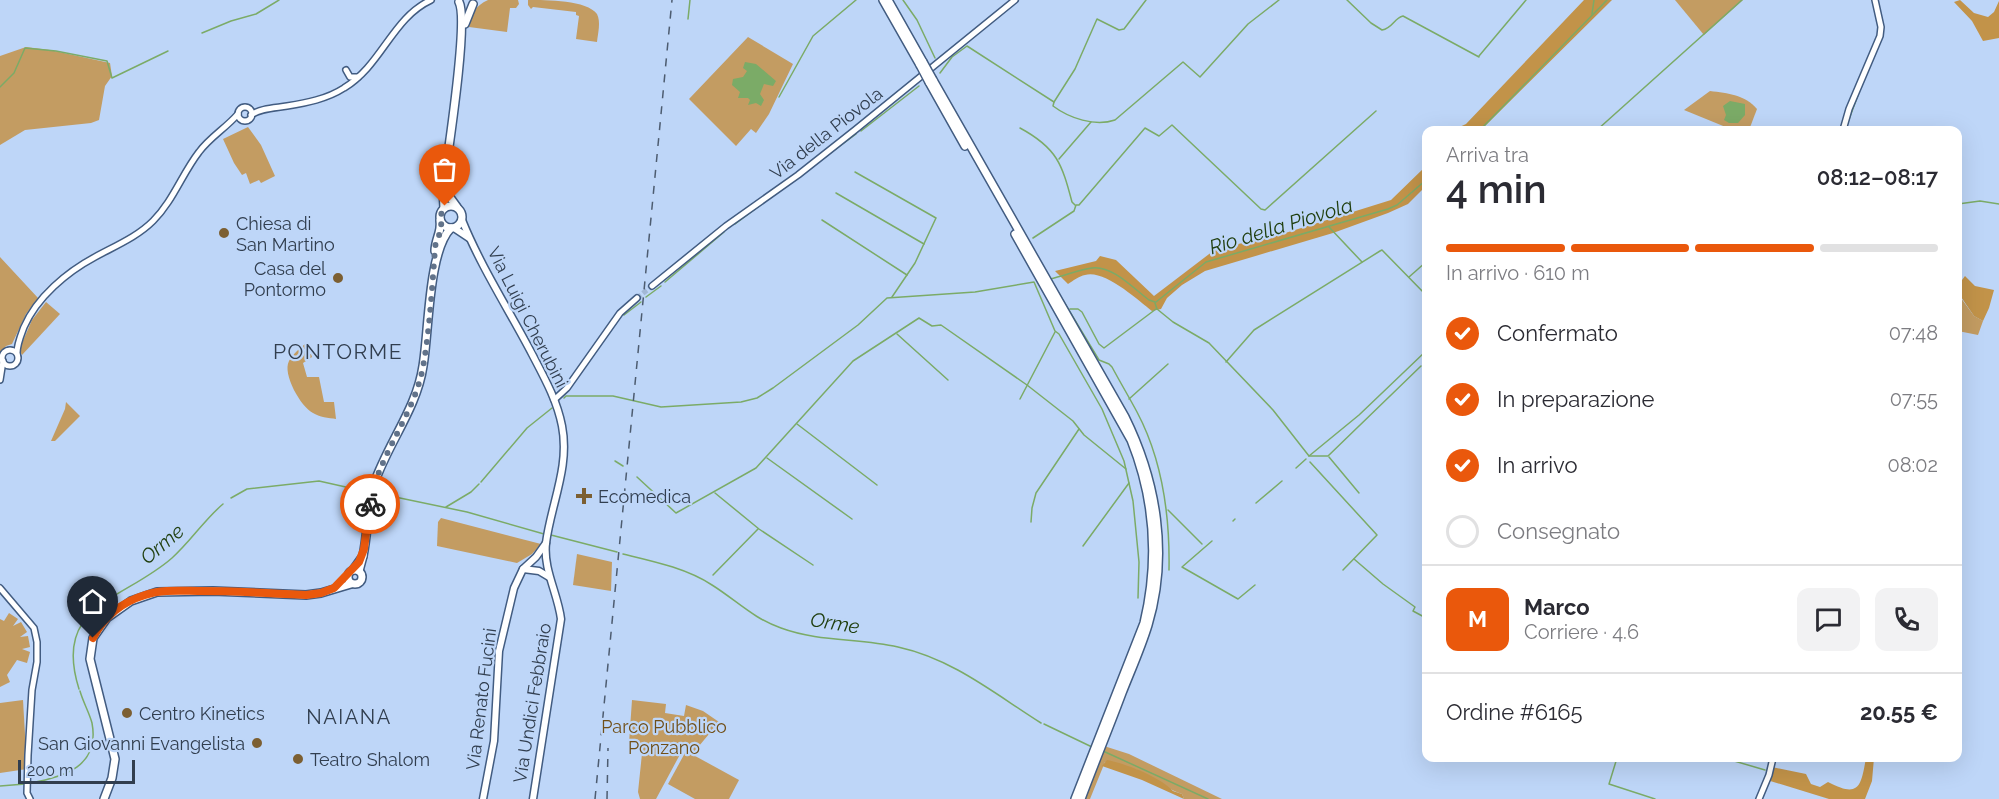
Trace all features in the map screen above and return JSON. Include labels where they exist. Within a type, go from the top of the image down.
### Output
[{"type":"main road","points":[[883,0],[922,64]]},
{"type":"main road","points":[[888,0],[1117,413],[1139,460],[1147,488],[1154,543],[1150,595],[1139,638],[1091,766],[1075,799]]},
{"type":"main road","points":[[458,1],[466,5],[475,2]]},
{"type":"main road","points":[[444,208],[443,189],[463,12],[458,1]]},
{"type":"main road","points":[[461,41],[468,12],[475,2]]},
{"type":"main road","points":[[334,588],[353,572],[363,556],[375,483],[410,406],[423,368],[435,268],[442,239],[462,220],[462,213],[448,193],[446,171]]},
{"type":"main road","points":[[435,268],[435,247],[441,229],[440,214],[450,205],[458,207]]},
{"type":"main road","points":[[440,220],[444,226],[452,228]]},
{"type":"main road","name":"Via Luigi Cherubini","points":[[462,220],[549,386],[562,427],[564,459],[546,542]]},
{"type":"main road","name":"Via Luigi Cherubini","points":[[452,228],[467,237],[474,246]]},
{"type":"main road","name":"Via Renato Fucini","points":[[483,799],[494,741],[500,647],[514,588],[523,568],[536,557],[546,542]]},
{"type":"main road","name":"Via Undici Febbraio","points":[[532,799],[561,619],[558,600],[550,577],[546,542]]},
{"type":"main road","points":[[523,568],[539,571],[550,577]]},
{"type":"main road","points":[[351,584],[353,572]]},
{"type":"main road","points":[[104,799],[112,778],[115,759],[90,658],[93,638],[107,618],[131,601],[157,592],[215,591],[306,595],[356,584],[362,576],[353,572]]},
{"type":"main road","points":[[1081,799],[1091,766]]},
{"type":"street","points":[[239,116],[247,120],[251,115],[262,110],[323,97],[340,91],[360,77],[375,61],[406,18],[418,6],[430,0]]},
{"type":"street","name":"Via della Piovola","points":[[652,286],[726,226],[798,175],[864,123],[1015,0]]},
{"type":"street","points":[[1844,126],[1880,36],[1881,27],[1875,0]]},
{"type":"street","points":[[346,70],[350,77],[360,77]]},
{"type":"street","points":[[1,378],[3,354],[19,339],[35,307],[61,281],[88,261],[137,234],[156,218],[170,200],[199,151],[215,133],[239,116],[241,108],[262,110]]},
{"type":"street","points":[[248,108],[251,115]]},
{"type":"street","points":[[554,400],[567,388],[620,313],[637,298]]},
{"type":"street","points":[[1,378],[11,366],[18,362],[19,339]]},
{"type":"street","points":[[10,349],[17,353]]},
{"type":"street","points":[[3,361],[11,366]]},
{"type":"street","points":[[0,588],[34,628],[37,642],[27,773],[27,793],[30,799]]},
{"type":"street","points":[[1759,799],[1772,762]]},
{"type":"green space","points":[[488,0],[518,0],[519,4],[516,8],[510,8],[507,32],[469,27],[474,11]]},
{"type":"green space","points":[[528,0],[576,3],[592,9],[599,20],[597,42],[576,39],[579,16],[576,12],[533,7],[531,9]]},
{"type":"green space","points":[[1675,0],[1743,0],[1704,35]]},
{"type":"green space","points":[[748,37],[793,64],[769,114],[756,133],[751,129],[736,146],[689,99]]},
{"type":"green space","points":[[26,47],[110,63],[112,76],[105,86],[99,120],[91,123],[25,130],[0,145],[0,56]]},
{"type":"green space","points":[[1710,91],[1742,98],[1757,109],[1751,126],[1723,126],[1684,110]]},
{"type":"green space","points":[[248,127],[261,145],[275,176],[261,183],[259,180],[250,184],[246,173],[242,175],[223,139]]},
{"type":"green space","points":[[0,257],[38,298],[26,314],[12,344],[6,346],[0,354]]},
{"type":"green space","points":[[1962,300],[1974,316],[1983,321],[1978,335],[1962,332]]},
{"type":"green space","points":[[46,302],[60,314],[22,355],[19,350],[32,320]]},
{"type":"green space","points":[[305,344],[304,351],[310,350],[312,357],[303,363],[307,377],[319,377],[324,402],[334,402],[336,419],[308,410],[290,382],[289,361]]},
{"type":"green space","points":[[66,402],[80,416],[55,441],[51,441],[65,409]]},
{"type":"green space","points":[[441,518],[541,544],[532,554],[517,563],[437,546],[438,522]]},
{"type":"green space","points":[[577,554],[612,562],[611,591],[573,585]]},
{"type":"green space","points":[[9,613],[18,619],[13,626],[21,622],[27,632],[20,637],[28,636],[30,647],[22,649],[30,652],[27,663],[17,660],[7,675],[10,682],[0,687],[0,619],[4,621]]},
{"type":"green space","points":[[23,700],[27,769],[0,773],[0,703]]},
{"type":"green space","name":"Parco Pubblico Ponzano","points":[[632,700],[666,704],[665,713],[684,716],[686,705],[703,711],[719,722],[694,752],[684,747],[656,799],[640,799],[638,792],[643,744],[629,743]]},
{"type":"green space","points":[[1104,746],[1129,754],[1222,799],[1184,799],[1182,794],[1142,772],[1105,762],[1090,799],[1083,799]]},
{"type":"green space","points":[[686,751],[739,780],[729,799],[695,799],[668,784]]},
{"type":"shaded area","points":[[1584,0],[1612,0],[1485,126],[1462,126]]},
{"type":"shaded area","points":[[1960,0],[1974,13],[1988,17],[1994,12],[1999,1],[1999,38],[1983,41],[1972,21],[1954,2]]},
{"type":"shaded area","points":[[745,62],[756,64],[776,81],[773,86],[764,84],[760,94],[764,100],[761,106],[756,103],[748,105],[750,100],[748,98],[738,98],[740,92],[732,85],[733,79],[743,77],[747,71],[743,68]]},
{"type":"shaded area","points":[[1730,101],[1745,104],[1745,115],[1738,123],[1729,123],[1724,120],[1726,115],[1723,106]]},
{"type":"shaded area","points":[[1422,170],[1422,190],[1408,204],[1333,233],[1205,271],[1182,285],[1167,298],[1161,309],[1152,311],[1130,293],[1102,277],[1093,274],[1085,275],[1068,284],[1055,271],[1096,261],[1100,256],[1116,260],[1154,296],[1217,248],[1269,238],[1391,200]]},
{"type":"shaded area","points":[[1965,276],[1975,286],[1994,290],[1983,321],[1974,316],[1962,298],[1962,280]]},
{"type":"shaded area","points":[[1107,760],[1152,776],[1173,791],[1182,794],[1184,799],[1142,780],[1102,766]]},
{"type":"shaded area","points":[[1865,762],[1874,762],[1872,781],[1865,799],[1829,799],[1767,780],[1772,767],[1806,774],[1811,784],[1820,787],[1828,782],[1839,787],[1853,789],[1862,776]]},
{"type":"waterway","points":[[202,33],[256,14],[279,0]]},
{"type":"waterway","points":[[688,19],[690,0]]},
{"type":"waterway","points":[[779,97],[813,36],[856,0]]},
{"type":"waterway","points":[[903,0],[917,20],[935,58]]},
{"type":"waterway","points":[[1054,102],[1075,69],[1097,19],[1119,30],[1124,29],[1146,0]]},
{"type":"waterway","points":[[940,73],[952,57],[967,46],[1054,102],[1053,106],[1067,114],[1091,122],[1107,122],[1115,120],[1183,62],[1200,77],[1248,24],[1279,0]]},
{"type":"waterway","points":[[1347,0],[1371,23],[1382,30],[1403,16],[1479,57]]},
{"type":"waterway","points":[[1479,56],[1526,0]]},
{"type":"waterway","points":[[1592,14],[1594,0]]},
{"type":"waterway","name":"Rio della Piovola","points":[[1484,126],[1607,0]]},
{"type":"waterway","points":[[1601,126],[1742,0]]},
{"type":"waterway","points":[[0,87],[14,73],[25,48],[56,51],[107,61],[112,78],[168,51]]},
{"type":"waterway","points":[[1864,79],[1875,54]]},
{"type":"waterway","points":[[861,131],[919,86]]},
{"type":"waterway","points":[[1848,122],[1858,95]]},
{"type":"waterway","points":[[1033,238],[1074,211],[1076,205],[1079,205],[1145,128],[1159,136],[1172,125],[1261,209],[1265,210],[1376,111]]},
{"type":"waterway","points":[[1059,159],[1091,122]]},
{"type":"waterway","points":[[1020,128],[1042,143],[1056,158],[1075,205]]},
{"type":"waterway","points":[[735,224],[856,134]]},
{"type":"waterway","points":[[855,172],[936,218],[915,263],[892,297]]},
{"type":"waterway","name":"Rio della Piovola","points":[[1156,302],[1206,262],[1388,209],[1397,205],[1422,183]]},
{"type":"waterway","points":[[836,193],[924,244]]},
{"type":"waterway","points":[[1962,203],[1980,201],[1999,204]]},
{"type":"waterway","points":[[822,220],[907,275]]},
{"type":"waterway","points":[[1329,227],[1362,262]]},
{"type":"waterway","points":[[665,282],[724,232]]},
{"type":"waterway","points":[[1226,362],[1254,330],[1382,250],[1422,291]]},
{"type":"waterway","points":[[1409,277],[1422,266]]},
{"type":"waterway","points":[[1155,302],[1149,300],[1115,274],[1100,268],[1087,269],[1050,279],[1099,360],[1112,367],[1146,431],[1163,489],[1168,529],[1169,570]]},
{"type":"waterway","name":"Rio della Piovola","points":[[564,398],[566,396],[613,396],[661,407],[741,402],[757,398],[773,388],[858,325],[887,298],[975,292],[1034,282],[1055,331],[1059,334],[1102,409],[1124,461],[1133,501],[1139,562],[1138,598]]},
{"type":"waterway","points":[[646,297],[661,286]]},
{"type":"waterway","points":[[624,315],[641,302]]},
{"type":"waterway","points":[[1155,303],[1157,309],[1173,322],[1209,343],[1273,410],[1309,456]]},
{"type":"waterway","points":[[1070,309],[1078,309],[1082,312],[1099,344],[1104,348],[1156,309]]},
{"type":"waterway","points":[[637,477],[676,513],[756,468],[853,361],[919,318],[932,326],[941,325],[1027,385],[1073,421],[1084,435],[1126,469]]},
{"type":"waterway","points":[[1020,399],[1055,332]]},
{"type":"waterway","points":[[897,334],[948,380]]},
{"type":"waterway","points":[[1309,456],[1359,415],[1422,355]]},
{"type":"waterway","points":[[1129,399],[1168,364]]},
{"type":"waterway","points":[[1310,456],[1328,456],[1421,366]]},
{"type":"waterway","name":"Rio della Piovola","points":[[481,482],[527,428],[552,408]]},
{"type":"waterway","points":[[797,424],[877,485]]},
{"type":"waterway","points":[[1031,522],[1036,493],[1079,429]]},
{"type":"waterway","points":[[1329,457],[1359,493]]},
{"type":"waterway","points":[[767,458],[852,519]]},
{"type":"waterway","points":[[1296,468],[1306,459]]},
{"type":"waterway","points":[[615,461],[623,466]]},
{"type":"waterway","points":[[1310,462],[1377,535],[1343,570]]},
{"type":"waterway","name":"Orme","points":[[231,498],[247,489],[319,481],[368,492]]},
{"type":"waterway","points":[[1256,503],[1282,481]]},
{"type":"waterway","points":[[1083,546],[1129,483]]},
{"type":"waterway","name":"Rio della Piovola","points":[[446,507],[471,492],[479,484]]},
{"type":"waterway","name":"Orme","points":[[376,493],[467,512],[544,534]]},
{"type":"waterway","points":[[715,493],[759,529],[813,565]]},
{"type":"waterway","name":"Orme","points":[[79,689],[73,661],[75,639],[84,622],[97,608],[172,558],[223,504]]},
{"type":"waterway","points":[[1168,510],[1202,544]]},
{"type":"waterway","points":[[713,575],[758,529]]},
{"type":"waterway","name":"Orme","points":[[551,535],[617,552]]},
{"type":"waterway","points":[[1212,541],[1182,567],[1238,599],[1255,585]]},
{"type":"waterway","name":"Orme","points":[[623,554],[669,566],[702,579],[762,620],[781,628],[810,636],[898,647],[937,660],[973,679],[1041,723]]},
{"type":"waterway","points":[[1354,559],[1415,607],[1413,611],[1422,616]]},
{"type":"waterway","name":"Orme","points":[[30,783],[67,773],[77,767],[91,750],[92,723],[80,691]]},
{"type":"waterway","name":"Orme","points":[[1044,724],[1092,747]]},
{"type":"waterway","name":"Orme","points":[[1103,751],[1208,799]]},
{"type":"waterway","points":[[1616,762],[1609,784],[1655,799]]},
{"type":"waterway","points":[[1738,762],[1765,770]]},
{"type":"waterway","name":"Orme","points":[[0,786],[25,784]]},
{"type":"tunnel","points":[[637,298],[652,286]]},
{"type":"railway","points":[[595,799],[672,0]]},
{"type":"railway","points":[[607,799],[608,748]]},
{"type":"way so far","points":[[370,504],[381,466],[418,388],[428,328],[435,268],[435,247],[441,229],[440,214],[445,206]]},
{"type":"place","name":"Chiesa di San Martino","points":[[224,233]]},
{"type":"place","name":"Casa del Pontormo","points":[[338,278]]},
{"type":"place","name":"Ecomedica","points":[[584,496]]},
{"type":"place","name":"Centro Kinetics","points":[[127,713]]},
{"type":"place","name":"San Giovanni Evangelista","points":[[257,743]]},
{"type":"place","name":"Teatro Shalom","points":[[298,759]]},
{"type":"district","name":"PONTORME","points":[[338,351]]},
{"type":"district","name":"NAIANA","points":[[349,717]]},
{"type":"route","points":[[93,638],[102,623],[119,608],[144,595],[157,592],[215,591],[306,595],[333,589],[348,576],[363,556],[370,504]]}]
